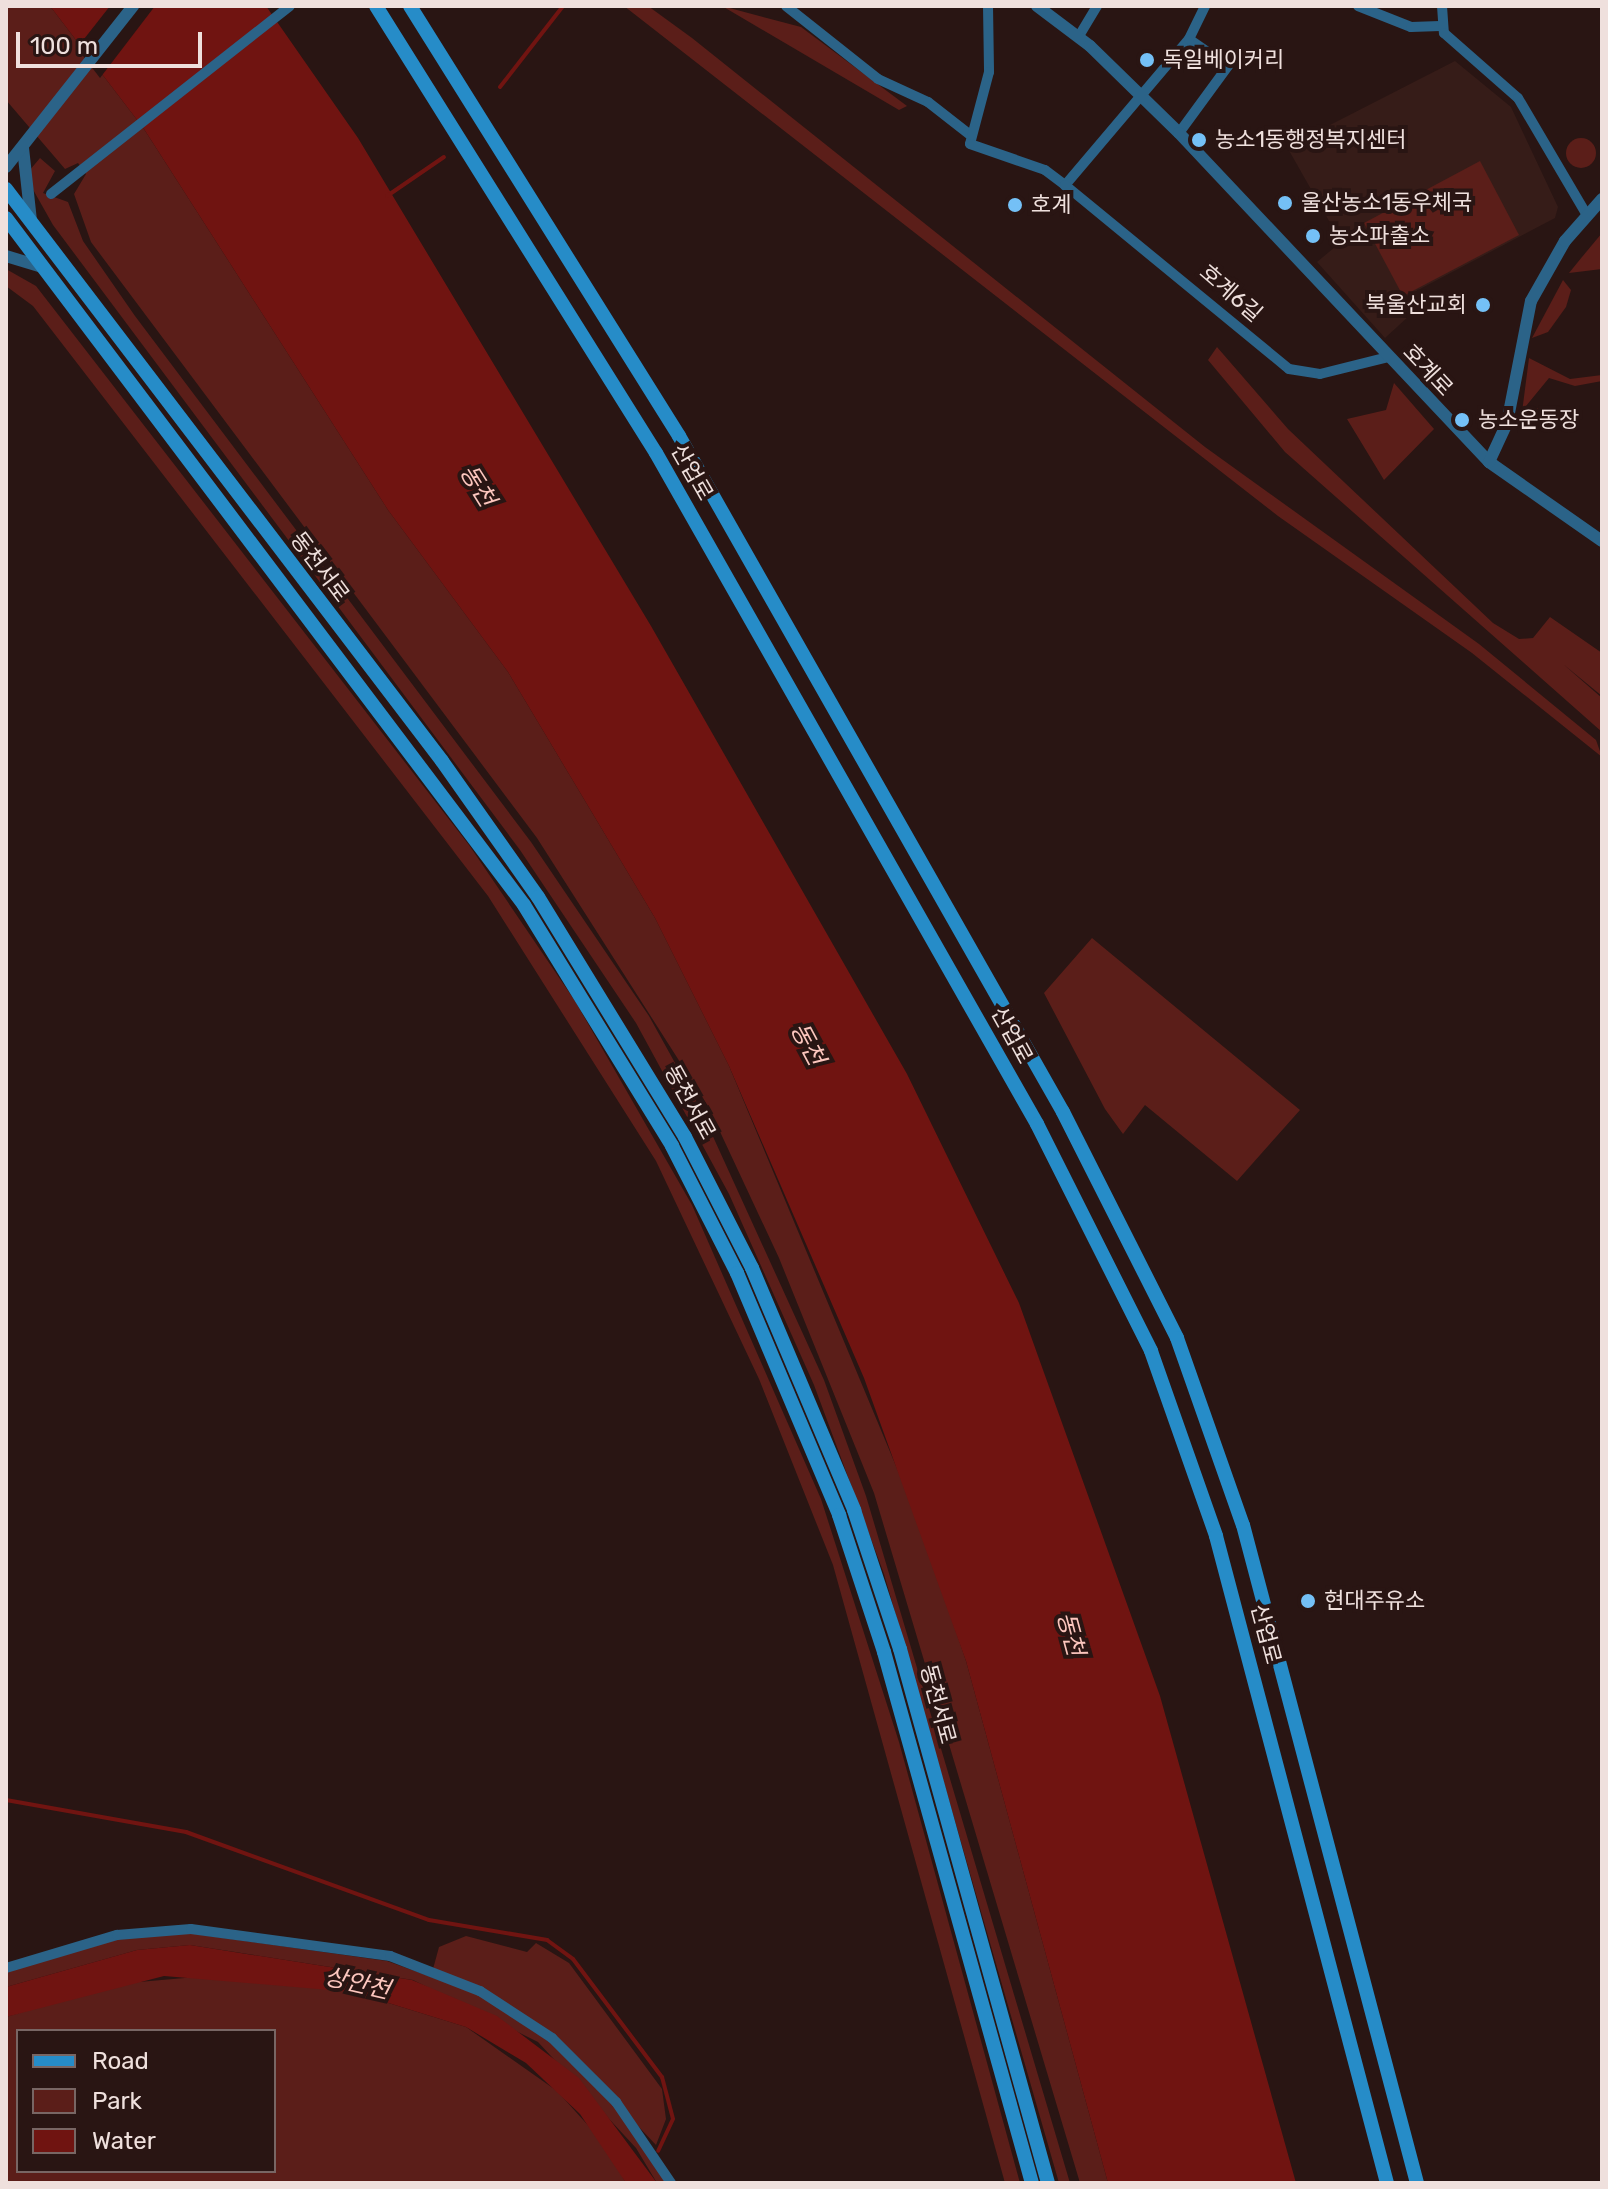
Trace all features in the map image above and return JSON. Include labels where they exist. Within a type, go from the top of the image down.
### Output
[{"type":"main road","name":"산업로","points":[[376,6],[663,466],[1030,1111],[1138,1323],[1216,1536],[1387,2183]]},
{"type":"main road","name":"산업로","points":[[410,6],[687,449],[1056,1099],[1177,1338],[1243,1525],[1417,2183]]},
{"type":"main road","name":"동천서로","points":[[6,189],[442,761],[538,897],[685,1137],[752,1268],[854,1510],[900,1649],[1048,2183]]},
{"type":"main road","name":"동천서로","points":[[6,218],[524,905],[672,1146],[737,1273],[839,1515],[884,1652],[1032,2183]]},
{"type":"street","points":[[6,167],[133,6]]},
{"type":"street","points":[[51,194],[290,6]]},
{"type":"street","name":"호계6길","points":[[786,6],[878,79],[928,102],[969,134],[975,148],[1045,170],[1297,374],[1388,357]]},
{"type":"street","points":[[969,134],[989,72],[988,6]]},
{"type":"street","name":"호계로","points":[[1037,6],[1079,36],[1179,133],[1489,462],[1602,541]]},
{"type":"street","points":[[1079,36],[1097,6]]},
{"type":"street","points":[[1065,185],[1140,94],[1157,85],[1189,39],[1205,6]]},
{"type":"street","points":[[1358,6],[1411,27],[1440,26],[1518,98],[1587,215]]},
{"type":"street","points":[[1440,26],[1442,6]]},
{"type":"street","points":[[1179,133],[1228,66],[1189,39]]},
{"type":"street","points":[[6,151],[23,148]]},
{"type":"street","points":[[23,148],[32,223]]},
{"type":"street","points":[[1489,462],[1507,423],[1531,301],[1587,215],[1602,199]]},
{"type":"street","points":[[6,256],[42,267]]},
{"type":"street","points":[[6,1968],[117,1935],[191,1929],[390,1956],[480,1991],[552,2038],[616,2102],[671,2183]]},
{"type":"shaded area","points":[[1455,61],[1511,107],[1558,207],[1555,218],[1401,299],[1409,316],[1385,338],[1317,262],[1341,242],[1287,147]]},
{"type":"green space","points":[[6,6],[50,6],[144,129],[388,510],[508,672],[655,918],[729,1066],[916,1514],[966,1661],[1108,2183],[1080,2183],[874,1493],[779,1258],[708,1106],[537,838],[91,242],[74,194],[86,174],[78,163],[65,169],[6,100]]},
{"type":"green space","points":[[624,6],[648,6],[692,38],[1205,447],[1479,644],[1596,740],[1602,757],[1472,653],[1278,516]]},
{"type":"green space","points":[[722,6],[801,27],[907,106],[899,110]]},
{"type":"green space","points":[[1581,138],[1592,142],[1596,153],[1592,164],[1581,168],[1570,164],[1566,153],[1570,142]]},
{"type":"green space","points":[[40,158],[55,171],[43,193],[68,202],[83,241],[135,316],[531,842],[649,1016],[700,1108],[824,1380],[866,1496],[1070,2183],[1059,2183],[884,1574],[814,1385],[729,1194],[636,1023],[520,850],[53,225],[31,186],[29,171]]},
{"type":"green space","points":[[1480,161],[1519,235],[1403,296],[1364,223]]},
{"type":"green space","points":[[1602,233],[1602,269],[1569,273],[1582,257]]},
{"type":"green space","points":[[6,269],[36,286],[469,845],[575,1001],[692,1205],[821,1499],[899,1742],[1020,2183],[1005,2183],[833,1565],[759,1379],[656,1161],[488,896],[33,306],[6,286]]},
{"type":"green space","points":[[1563,280],[1571,290],[1566,307],[1548,332],[1532,338]]},
{"type":"green space","points":[[1217,347],[1288,429],[1493,623],[1519,639],[1533,638],[1550,617],[1602,653],[1602,696],[1563,664],[1602,698],[1602,732],[1285,452],[1208,360]]},
{"type":"green space","points":[[1529,358],[1570,379],[1602,375],[1602,381],[1575,386],[1549,378],[1526,406],[1550,411],[1555,422],[1521,420]]},
{"type":"green space","points":[[1394,383],[1434,429],[1384,480],[1347,419],[1386,410]]},
{"type":"green space","points":[[1092,938],[1300,1110],[1237,1181],[1145,1105],[1123,1134],[1105,1109],[1044,993]]},
{"type":"green space","points":[[188,1933],[387,1961],[476,1993],[548,2040],[618,2109],[668,2183],[657,2183],[636,2148],[538,2042],[413,1980],[190,1945],[137,1950],[6,1987],[6,1972],[122,1938]]},
{"type":"green space","points":[[466,1936],[527,1952],[536,1943],[569,1963],[662,2089],[666,2119],[656,2145],[548,2031],[485,1991],[433,1969],[439,1947]]},
{"type":"green space","points":[[219,1975],[353,1992],[466,2027],[557,2091],[603,2142],[626,2183],[6,2183],[6,2017],[116,1984]]},
{"type":"water","name":"동천","points":[[50,6],[266,6],[358,138],[651,626],[907,1074],[1019,1303],[1160,1696],[1296,2183],[1108,2183],[966,1661],[864,1378],[729,1066],[655,918],[508,672],[388,510],[144,129]]},
{"type":"water","name":"상안천","points":[[190,1945],[412,1980],[497,2016],[579,2078],[657,2183],[626,2183],[580,2114],[526,2063],[466,2027],[353,1992],[164,1976],[6,2017],[6,1987],[137,1950]]},
{"type":"pier","points":[[110,6],[155,6],[100,78],[77,48]]},
{"type":"waterway","points":[[500,87],[563,6]]},
{"type":"waterway","points":[[387,196],[444,157]]},
{"type":"waterway","points":[[6,1800],[186,1832],[429,1920],[547,1940],[573,1959],[662,2077],[673,2119],[658,2151]]},
{"type":"place","name":"독일베이커리","points":[[1147,60]]},
{"type":"place","name":"농소1동행정복지센터","points":[[1199,140]]},
{"type":"place","name":"울산농소1동우체국","points":[[1285,203]]},
{"type":"place","name":"호계","points":[[1015,205]]},
{"type":"place","name":"농소파출소","points":[[1313,236]]},
{"type":"place","name":"북울산교회","points":[[1483,305]]},
{"type":"place","name":"농소운동장","points":[[1462,420]]},
{"type":"place","name":"현대주유소","points":[[1308,1601]]}]
